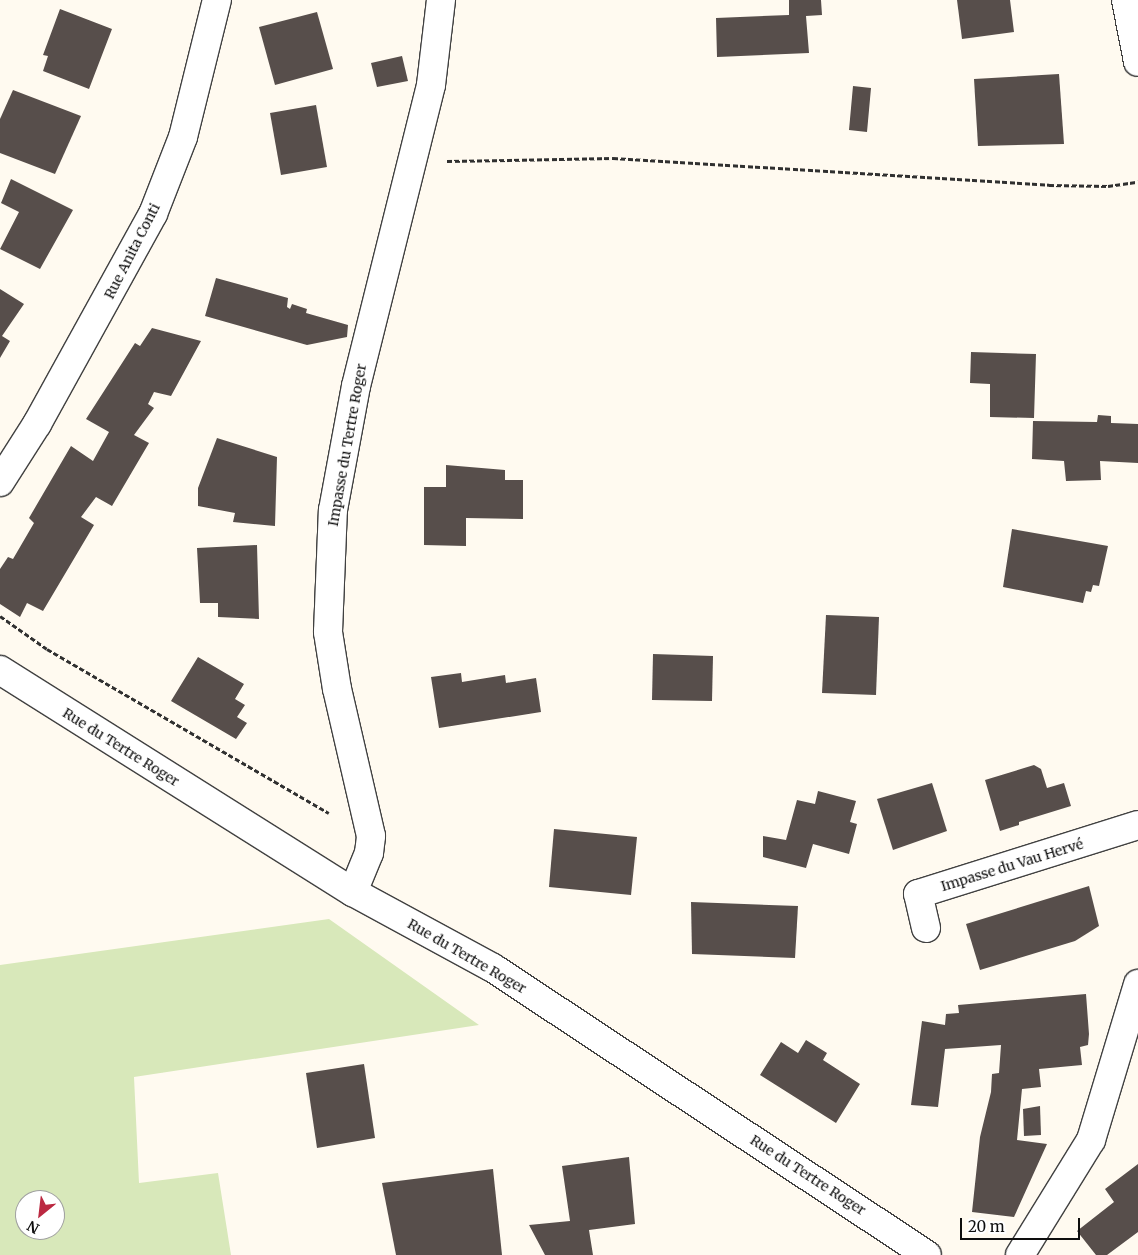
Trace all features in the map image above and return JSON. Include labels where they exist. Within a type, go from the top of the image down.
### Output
[{"type":"street","name":"Rue Anita Conti","points":[[0,482],[38,424],[153,214],[183,137],[217,0]]},
{"type":"street","name":"Impasse du Tertre Roger","points":[[353,892],[370,853],[368,819],[337,689],[328,632],[333,510],[356,386],[431,85],[441,0]]},
{"type":"street","points":[[1126,0],[1137,51]]},
{"type":"street","name":"Rue du Tertre Roger","points":[[0,670],[353,892],[493,968],[927,1255]]},
{"type":"street","name":"Impasse du Vau Hervé","points":[[926,928],[918,894],[1138,825]]},
{"type":"street","points":[[1020,1255],[1091,1140],[1137,994]]},
{"type":"path","points":[[413,162],[613,158],[1049,185],[1108,186],[1138,182]]},
{"type":"path","points":[[0,616],[47,650],[341,820],[368,819]]},
{"type":"green space","points":[[329,919],[479,1025],[134,1077],[139,1183],[218,1173],[231,1255],[0,1255],[0,965]]},
{"type":"building","points":[[789,0],[821,0],[822,15],[806,16],[809,53],[717,57],[716,18],[789,15]]},
{"type":"building","points":[[957,0],[1010,0],[1014,32],[962,39]]},
{"type":"building","points":[[60,9],[112,29],[89,89],[43,71],[48,56],[43,55]]},
{"type":"building","points":[[317,12],[333,69],[275,85],[259,27]]},
{"type":"building","points":[[402,56],[408,81],[377,87],[371,63]]},
{"type":"building","points":[[1059,74],[1064,144],[978,146],[974,79]]},
{"type":"building","points":[[853,86],[871,88],[867,132],[849,130]]},
{"type":"building","points":[[13,90],[81,116],[55,174],[0,153],[0,119]]},
{"type":"building","points":[[316,105],[327,167],[281,175],[270,113]]},
{"type":"building","points":[[11,179],[73,210],[40,269],[0,249],[19,212],[1,203]]},
{"type":"building","points":[[216,278],[288,298],[287,307],[290,309],[292,304],[307,309],[306,313],[348,325],[347,337],[307,345],[205,316]]},
{"type":"building","points":[[0,289],[24,304],[2,336],[10,341],[0,358]]},
{"type":"building","points":[[152,328],[201,341],[171,396],[154,392],[148,404],[154,408],[134,435],[149,443],[112,506],[96,497],[81,517],[94,525],[43,611],[27,603],[20,617],[0,604],[0,569],[8,557],[13,559],[34,523],[29,518],[71,446],[93,461],[109,432],[86,419],[135,343],[140,346]]},
{"type":"building","points":[[971,352],[1036,354],[1034,418],[990,417],[990,384],[970,383]]},
{"type":"building","points":[[1098,415],[1111,416],[1111,423],[1138,424],[1138,463],[1100,461],[1101,480],[1066,481],[1064,461],[1032,459],[1033,421],[1097,422]]},
{"type":"building","points":[[217,438],[277,457],[275,526],[233,522],[235,513],[198,506],[198,488]]},
{"type":"building","points":[[446,465],[505,470],[505,480],[523,480],[523,519],[466,518],[466,546],[424,545],[424,487],[446,487]]},
{"type":"building","points":[[1012,529],[1108,546],[1099,586],[1093,585],[1091,592],[1086,591],[1083,603],[1003,587]]},
{"type":"building","points":[[257,545],[259,619],[218,617],[218,603],[200,603],[197,548]]},
{"type":"building","points":[[826,615],[879,617],[876,695],[822,693]]},
{"type":"building","points":[[653,654],[713,656],[712,701],[652,700]]},
{"type":"building","points":[[198,657],[244,684],[235,699],[245,705],[237,717],[247,723],[236,739],[171,701]]},
{"type":"building","points":[[461,673],[462,682],[505,675],[506,683],[536,678],[541,712],[439,728],[431,677]]},
{"type":"building","points":[[1034,765],[1041,769],[1047,788],[1064,783],[1071,806],[1019,822],[1019,825],[1000,831],[985,780]]},
{"type":"building","points":[[932,783],[947,831],[893,850],[877,799]]},
{"type":"building","points":[[818,791],[856,801],[850,822],[857,824],[849,854],[813,844],[806,868],[763,857],[763,836],[786,840],[797,800],[815,804]]},
{"type":"building","points":[[554,829],[637,837],[631,895],[549,887]]},
{"type":"building","points":[[1089,886],[1099,926],[1075,941],[980,970],[966,924]]},
{"type":"building","points":[[691,902],[798,906],[795,958],[692,954]]},
{"type":"building","points":[[1086,994],[1089,1034],[1088,1045],[1080,1047],[1082,1065],[1039,1069],[1041,1087],[1022,1089],[1017,1140],[1047,1144],[1014,1217],[972,1212],[980,1137],[991,1092],[992,1074],[999,1073],[1001,1045],[945,1049],[938,1107],[911,1105],[922,1021],[945,1025],[946,1014],[959,1013],[958,1005]]},
{"type":"building","points":[[806,1040],[827,1053],[823,1060],[860,1084],[836,1123],[760,1075],[781,1042],[798,1053]]},
{"type":"building","points":[[364,1064],[375,1138],[317,1148],[306,1073]]},
{"type":"building","points":[[1040,1106],[1041,1135],[1024,1136],[1023,1109]]},
{"type":"building","points":[[629,1157],[635,1224],[589,1230],[593,1255],[545,1255],[529,1225],[570,1221],[562,1166]]},
{"type":"building","points":[[1138,1164],[1138,1232],[1107,1255],[1096,1255],[1077,1231],[1114,1202],[1105,1189]]},
{"type":"building","points":[[493,1169],[502,1255],[396,1255],[382,1183]]}]
